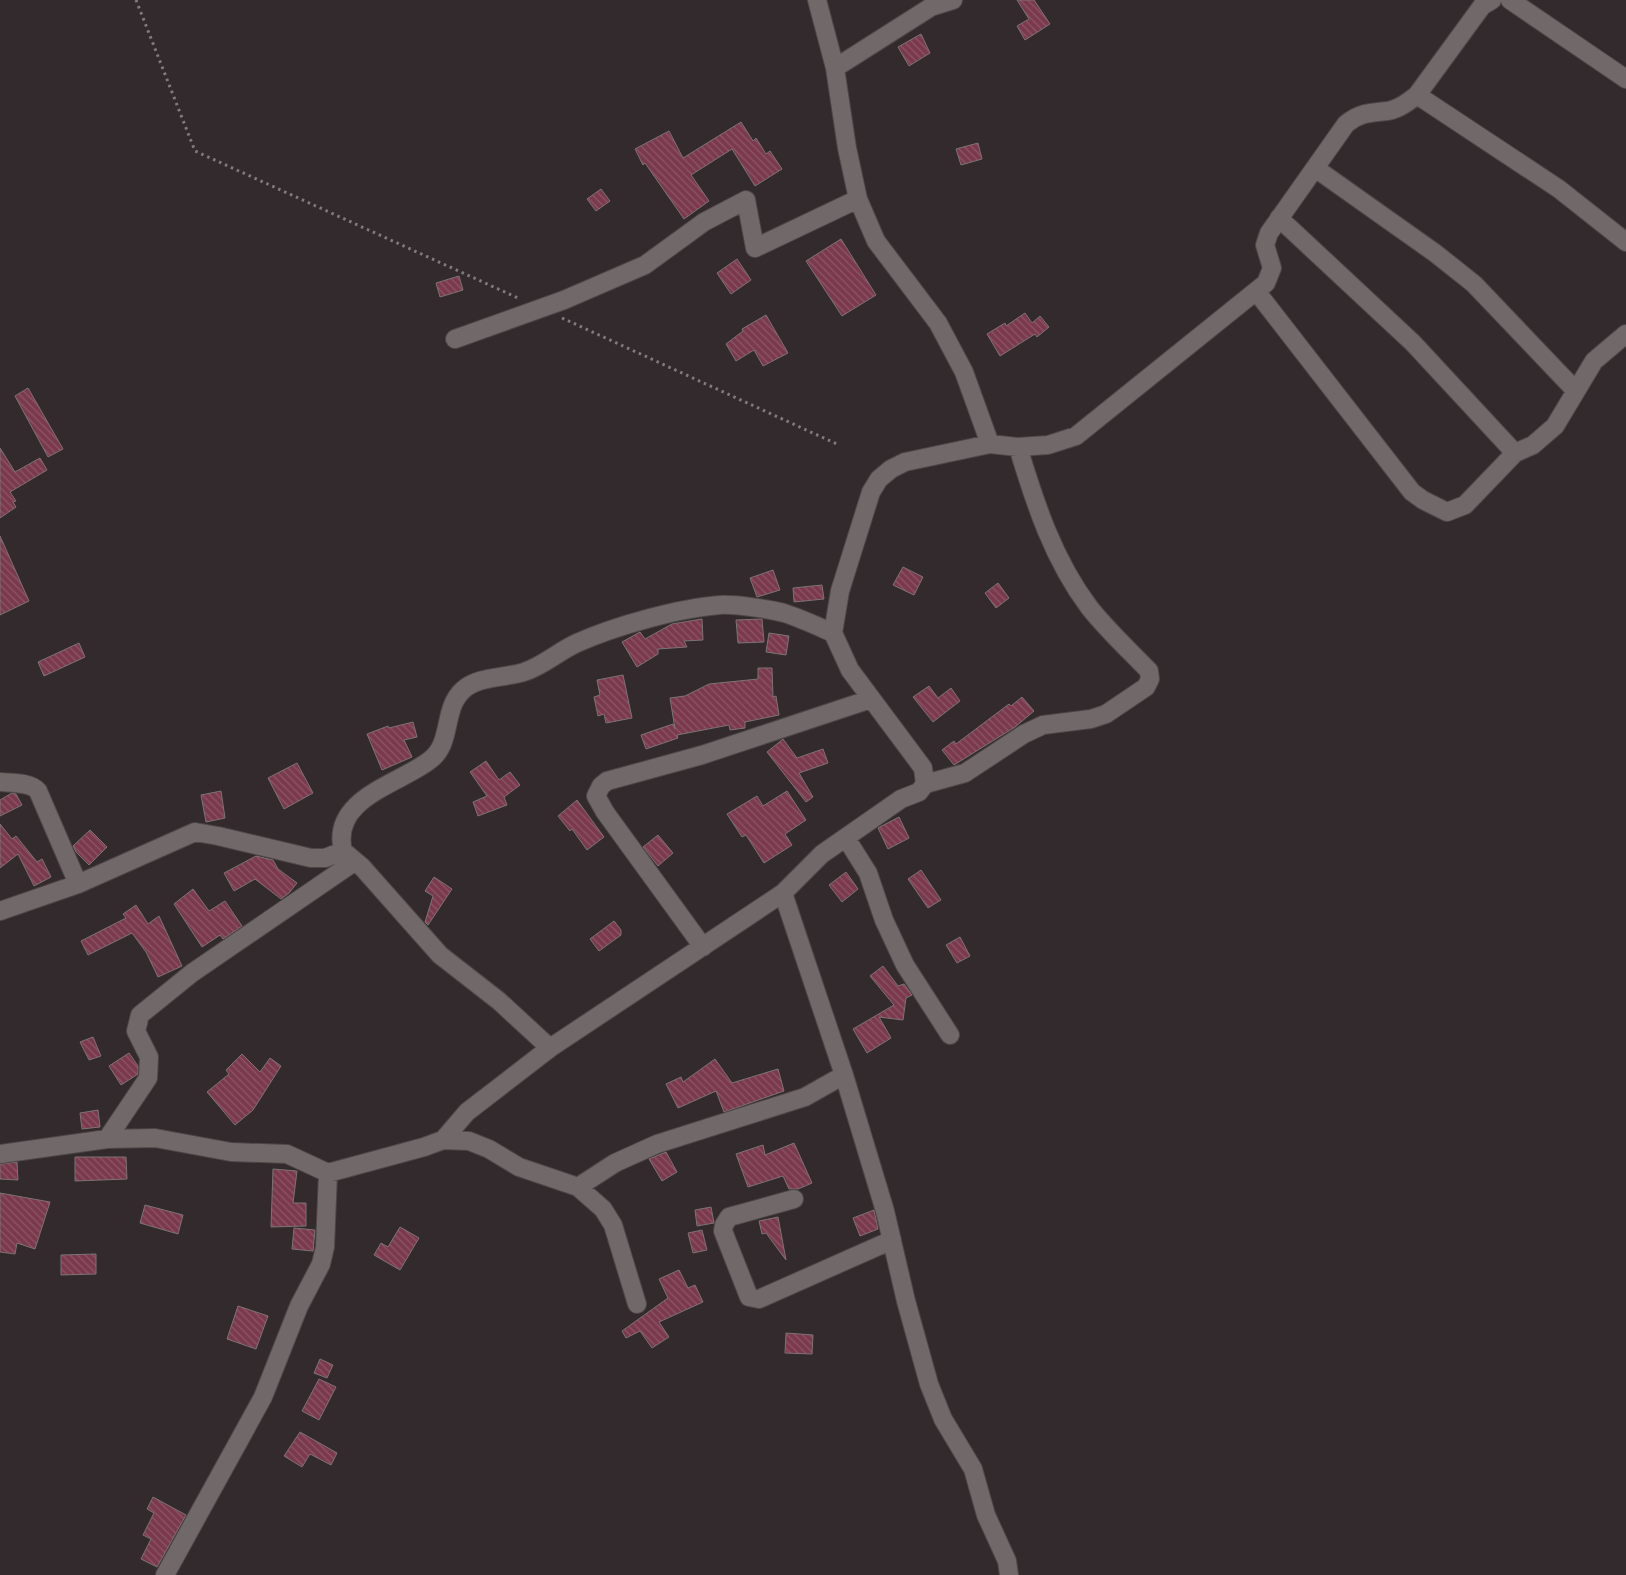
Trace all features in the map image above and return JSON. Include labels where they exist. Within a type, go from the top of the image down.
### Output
[{"type":"street","points":[[817,0],[835,68],[847,148],[858,199],[876,241],[938,323],[964,372],[990,444]]},
{"type":"street","points":[[835,68],[931,7],[953,0]]},
{"type":"street","points":[[925,784],[923,768],[850,670],[833,633],[840,591],[871,492],[879,479],[891,469],[905,462],[990,444],[1018,446],[1048,445],[1076,436],[1266,284],[1271,274],[1265,245],[1269,233],[1346,124],[1354,117],[1364,113],[1390,111],[1404,105],[1417,95],[1482,6],[1492,0]]},
{"type":"street","points":[[1510,0],[1626,79]]},
{"type":"street","points":[[1417,95],[1559,189],[1626,242]]},
{"type":"street","points":[[1315,168],[1435,253],[1474,284],[1576,391]]},
{"type":"street","points":[[455,339],[564,300],[645,265],[704,222],[746,200],[755,248],[858,199]]},
{"type":"street","points":[[1279,218],[1413,343],[1515,453]]},
{"type":"street","points":[[1256,291],[1412,492],[1422,500],[1447,512],[1465,505],[1515,453],[1533,445],[1555,426],[1594,361],[1626,334]]},
{"type":"street","points":[[443,1140],[467,1112],[550,1048],[784,894],[822,854],[901,798],[919,792],[925,784],[965,773],[1024,734],[1043,725],[1091,719],[1106,714],[1146,687],[1150,679],[1149,671],[1089,606],[1057,555],[1033,498],[1018,446]]},
{"type":"street","points":[[550,1048],[499,1001],[440,955],[362,867],[348,856],[342,833],[357,805],[384,785],[433,759],[440,748],[451,708],[456,697],[465,688],[476,682],[525,672],[577,643],[659,616],[721,605],[783,613],[833,633]]},
{"type":"street","points":[[703,947],[604,812],[596,796],[601,786],[607,781],[702,755],[871,699]]},
{"type":"street","points":[[0,782],[36,788],[78,884]]},
{"type":"street","points":[[0,911],[78,884],[195,832],[311,858],[348,856]]},
{"type":"street","points":[[846,838],[868,872],[884,920],[905,965],[950,1035]]},
{"type":"street","points":[[106,1139],[148,1078],[148,1057],[136,1030],[140,1015],[192,973],[348,856]]},
{"type":"street","points":[[784,894],[844,1075],[892,1240],[929,1384],[944,1419],[974,1469],[986,1515],[1007,1561],[1009,1575]]},
{"type":"street","points":[[578,1187],[615,1164],[657,1144],[804,1097],[844,1075]]},
{"type":"street","points":[[0,1154],[106,1139],[155,1138],[230,1152],[287,1154],[328,1173],[443,1140],[469,1141],[489,1149],[519,1167],[578,1187],[604,1209],[613,1225],[637,1304]]},
{"type":"street","points":[[165,1575],[263,1397],[300,1306],[320,1264],[325,1247],[328,1173]]},
{"type":"street","points":[[794,1199],[729,1216],[724,1225],[723,1231],[749,1297],[753,1300],[892,1240]]},
{"type":"path","points":[[136,0],[194,151],[522,300]]},
{"type":"path","points":[[558,317],[839,445]]},
{"type":"building","points":[[1017,0],[1034,0],[1050,24],[1025,40],[1017,26],[1029,19]]},
{"type":"building","points":[[921,34],[930,53],[909,66],[898,47]]},
{"type":"building","points":[[741,122],[753,141],[756,138],[766,154],[770,151],[782,169],[755,186],[732,149],[691,175],[709,201],[684,219],[645,163],[643,165],[635,149],[669,131],[683,158]]},
{"type":"building","points":[[978,143],[982,159],[961,165],[956,149]]},
{"type":"building","points":[[601,189],[610,201],[596,211],[587,199]]},
{"type":"building","points":[[841,239],[876,295],[842,316],[806,261]]},
{"type":"building","points":[[737,259],[751,280],[731,294],[717,273]]},
{"type":"building","points":[[459,276],[463,290],[440,297],[436,283]]},
{"type":"building","points":[[1025,313],[1032,323],[1040,316],[1049,327],[1037,337],[1035,334],[1000,356],[987,334],[1005,323],[1006,326]]},
{"type":"building","points":[[766,315],[788,353],[763,366],[754,350],[736,361],[726,344],[743,331],[742,329]]},
{"type":"building","points":[[28,388],[63,449],[48,457],[15,396]]},
{"type":"building","points":[[0,448],[15,472],[40,458],[47,470],[10,492],[16,501],[13,502],[16,507],[0,518]]},
{"type":"building","points":[[0,536],[29,601],[0,615]]},
{"type":"building","points":[[903,567],[923,577],[914,595],[893,585]]},
{"type":"building","points":[[773,570],[780,590],[757,597],[750,578]]},
{"type":"building","points":[[998,583],[1009,598],[996,608],[985,593]]},
{"type":"building","points":[[822,585],[824,599],[794,602],[793,588]]},
{"type":"building","points":[[702,619],[703,640],[684,641],[687,647],[658,649],[658,654],[637,667],[622,642],[640,632],[645,639],[672,624]]},
{"type":"building","points":[[762,619],[764,642],[738,643],[736,620]]},
{"type":"building","points":[[769,633],[789,636],[786,655],[766,652]]},
{"type":"building","points":[[79,643],[85,657],[44,676],[38,662]]},
{"type":"building","points":[[758,668],[772,668],[773,697],[776,696],[779,715],[745,722],[745,728],[730,730],[729,725],[677,735],[678,738],[646,749],[641,735],[673,724],[675,729],[670,698],[685,696],[709,684],[758,679]]},
{"type":"building","points":[[623,675],[632,718],[606,723],[604,714],[598,716],[594,697],[600,695],[597,680]]},
{"type":"building","points":[[929,686],[938,698],[951,688],[960,701],[933,722],[913,697]]},
{"type":"building","points":[[1022,697],[1034,711],[1015,727],[954,765],[942,750],[954,741],[956,744],[1009,704],[1011,706]]},
{"type":"building","points":[[413,722],[417,737],[404,740],[412,757],[382,770],[367,734],[388,726],[389,728]]},
{"type":"building","points":[[783,739],[797,758],[823,749],[828,763],[799,773],[813,797],[806,802],[767,752]]},
{"type":"building","points":[[486,761],[499,780],[510,772],[520,785],[504,797],[507,805],[478,816],[473,802],[487,796],[470,772]]},
{"type":"building","points":[[297,763],[313,793],[284,809],[268,778]]},
{"type":"building","points":[[221,791],[225,818],[206,822],[201,795]]},
{"type":"building","points":[[787,791],[806,820],[785,834],[792,845],[764,863],[746,835],[742,837],[727,814],[757,796],[763,806]]},
{"type":"building","points":[[12,793],[16,794],[22,805],[0,816],[0,800]]},
{"type":"building","points":[[577,800],[604,837],[587,850],[572,829],[570,831],[558,816]]},
{"type":"building","points":[[899,817],[909,838],[888,849],[878,828]]},
{"type":"building","points":[[0,824],[12,839],[16,836],[37,862],[42,859],[51,877],[34,886],[18,854],[0,868]]},
{"type":"building","points":[[90,830],[107,847],[89,865],[76,852],[73,846]]},
{"type":"building","points":[[658,835],[673,853],[658,866],[643,847]]},
{"type":"building","points":[[256,856],[273,860],[278,869],[297,883],[281,899],[255,879],[234,891],[224,873]]},
{"type":"building","points":[[921,870],[941,900],[928,908],[908,879]]},
{"type":"building","points":[[846,872],[858,889],[842,902],[829,885]]},
{"type":"building","points":[[434,877],[452,889],[428,925],[425,922],[433,896],[425,891]]},
{"type":"building","points":[[193,889],[209,911],[225,901],[242,926],[223,939],[220,935],[202,947],[174,904]]},
{"type":"building","points":[[136,905],[148,924],[159,916],[182,966],[158,977],[146,952],[132,933],[88,955],[81,941],[126,918],[123,914]]},
{"type":"building","points":[[614,921],[621,930],[621,935],[599,951],[590,939]]},
{"type":"building","points":[[960,937],[970,956],[957,963],[946,945]]},
{"type":"building","points":[[883,966],[898,986],[904,984],[912,995],[906,998],[903,1020],[879,1017],[891,1038],[867,1053],[853,1029],[894,1005],[870,976]]},
{"type":"building","points":[[93,1037],[101,1056],[89,1060],[80,1042]]},
{"type":"building","points":[[129,1053],[138,1066],[138,1074],[121,1085],[109,1066]]},
{"type":"building","points":[[242,1054],[260,1072],[270,1058],[281,1066],[253,1110],[235,1125],[207,1092],[229,1074],[226,1070]]},
{"type":"building","points":[[715,1059],[732,1083],[778,1069],[784,1091],[724,1112],[716,1091],[678,1108],[666,1084],[681,1077],[683,1082]]},
{"type":"building","points":[[98,1110],[100,1127],[82,1129],[80,1113]]},
{"type":"building","points":[[794,1143],[812,1183],[798,1189],[789,1189],[783,1176],[748,1187],[736,1154],[763,1145],[765,1155]]},
{"type":"building","points":[[666,1152],[677,1172],[662,1181],[649,1159]]},
{"type":"building","points":[[75,1157],[126,1157],[127,1179],[75,1181]]},
{"type":"building","points":[[17,1162],[18,1180],[0,1179],[0,1164]]},
{"type":"building","points":[[273,1169],[297,1171],[293,1203],[306,1203],[306,1226],[271,1227]]},
{"type":"building","points":[[0,1193],[50,1202],[35,1249],[17,1243],[15,1254],[0,1252]]},
{"type":"building","points":[[145,1205],[183,1215],[178,1234],[140,1223]]},
{"type":"building","points":[[711,1207],[714,1223],[697,1226],[695,1210]]},
{"type":"building","points":[[874,1210],[878,1229],[860,1236],[853,1218]]},
{"type":"building","points":[[778,1217],[786,1260],[766,1233],[762,1234],[759,1221]]},
{"type":"building","points":[[400,1227],[419,1238],[400,1270],[374,1255],[381,1243],[388,1247]]},
{"type":"building","points":[[294,1228],[315,1230],[313,1251],[292,1249]]},
{"type":"building","points":[[702,1230],[707,1250],[693,1253],[688,1233]]},
{"type":"building","points":[[96,1254],[96,1274],[61,1275],[61,1255]]},
{"type":"building","points":[[679,1270],[688,1288],[695,1285],[703,1302],[659,1322],[669,1337],[652,1348],[640,1331],[626,1338],[622,1331],[668,1298],[659,1279]]},
{"type":"building","points":[[238,1306],[268,1316],[256,1349],[227,1339]]},
{"type":"building","points":[[786,1333],[813,1335],[812,1354],[785,1353]]},
{"type":"building","points":[[320,1359],[333,1365],[327,1378],[314,1373]]},
{"type":"building","points":[[319,1379],[336,1387],[319,1420],[302,1411]]},
{"type":"building","points":[[300,1432],[337,1453],[331,1465],[310,1454],[302,1467],[284,1456]]},
{"type":"building","points":[[153,1497],[186,1515],[157,1567],[141,1559],[151,1539],[143,1535],[154,1513],[147,1509]]}]
